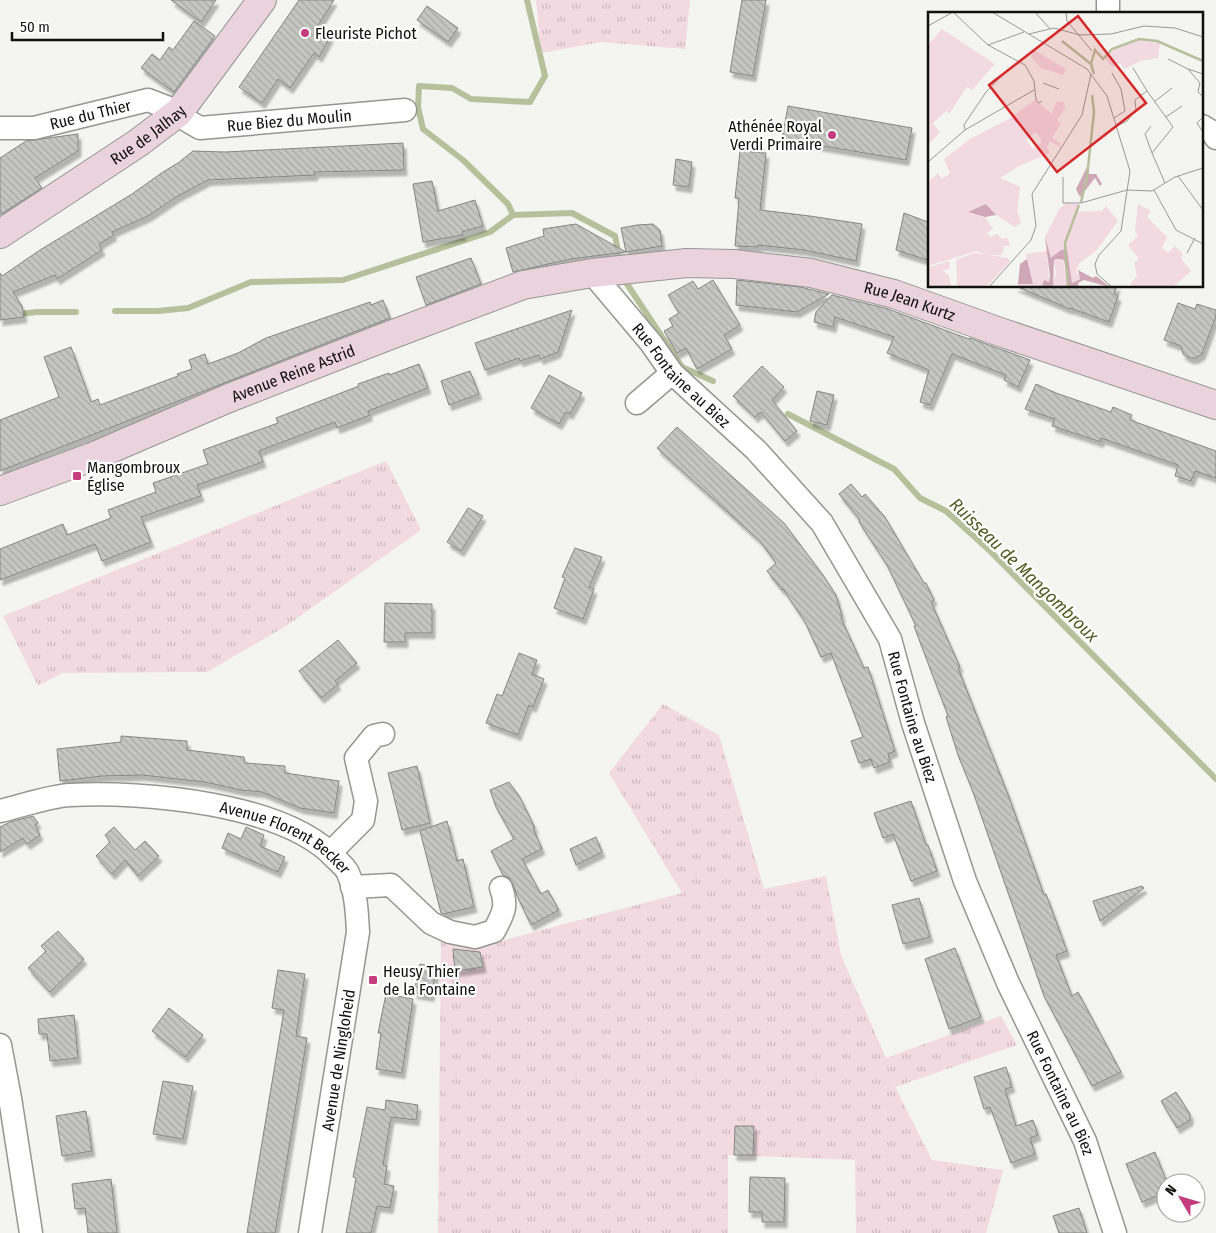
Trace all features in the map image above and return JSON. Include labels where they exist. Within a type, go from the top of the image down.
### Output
[{"type":"main road","name":"Rue de Jalhay","points":[[0,234],[138,143],[179,112],[262,0]]},
{"type":"main road","name":"Rue Jean Kurtz","points":[[592,273],[687,263],[734,264],[811,274],[894,294],[1216,405]]},
{"type":"main road","name":"Avenue Reine Astrid","points":[[0,491],[92,457],[229,398],[523,285],[592,273]]},
{"type":"street","name":"Rue du Thier","points":[[0,128],[34,128],[148,100],[179,112]]},
{"type":"street","name":"Rue Biez du Moulin","points":[[179,112],[188,121],[200,128],[405,110]]},
{"type":"street","points":[[1204,127],[1212,132],[1216,138]]},
{"type":"street","name":"Rue Fontaine au Biez","points":[[592,273],[652,343],[672,373],[756,450],[822,523],[890,639],[913,723],[965,881],[1008,983],[1085,1142],[1115,1233]]},
{"type":"street","points":[[637,403],[672,373]]},
{"type":"street","points":[[330,852],[363,820],[366,801],[356,758],[374,736],[384,734]]},
{"type":"street","name":"Avenue Florent Becker","points":[[0,811],[68,795],[151,795],[231,808],[274,820],[313,839],[330,852],[348,872],[352,886],[391,885],[431,924],[450,932],[475,937],[494,931],[505,911],[501,888]]},
{"type":"street","name":"Avenue de Ningloheid","points":[[310,1233],[358,932],[352,886]]},
{"type":"street","points":[[0,1045],[10,1098],[30,1233]]},
{"type":"green space","points":[[536,0],[690,0],[685,49],[601,42],[541,53]]},
{"type":"green space","points":[[386,461],[421,530],[286,626],[207,672],[62,673],[38,686],[3,616]]},
{"type":"green space","points":[[663,704],[719,735],[764,889],[826,876],[841,955],[886,1058],[1001,1016],[1017,1045],[895,1087],[932,1160],[1003,1170],[986,1233],[856,1233],[855,1160],[728,1155],[728,1233],[438,1233],[441,936],[485,945],[682,893],[609,773]]},
{"type":"building","points":[[171,0],[216,0],[201,22]]},
{"type":"building","points":[[299,0],[334,0],[317,27],[330,37],[319,57],[314,53],[290,88],[278,79],[262,103],[239,87]]},
{"type":"building","points":[[742,0],[766,0],[753,76],[730,72]]},
{"type":"building","points":[[427,6],[458,28],[448,42],[417,20]]},
{"type":"building","points":[[194,21],[215,36],[174,92],[141,68],[152,54],[160,60],[169,47],[173,50]]},
{"type":"building","points":[[788,106],[912,128],[906,160],[782,139]]},
{"type":"building","points":[[78,134],[78,151],[35,178],[42,188],[0,215],[0,158],[26,141]]},
{"type":"building","points":[[403,143],[404,170],[314,172],[315,175],[208,180],[176,197],[148,216],[112,232],[114,235],[99,244],[102,250],[57,279],[55,275],[13,292],[22,306],[24,317],[0,320],[0,273],[2,276],[40,250],[132,194],[193,151],[225,152]]},
{"type":"building","points":[[740,151],[766,153],[760,210],[862,224],[856,261],[804,250],[758,245],[758,247],[735,246],[739,199],[735,198]]},
{"type":"building","points":[[676,159],[692,162],[689,187],[673,185]]},
{"type":"building","points":[[432,181],[438,211],[475,200],[483,226],[462,232],[463,235],[423,242],[413,184]]},
{"type":"building","points":[[904,213],[928,222],[928,260],[896,250]]},
{"type":"building","points":[[576,224],[626,252],[571,259],[513,272],[506,248],[544,236],[543,229]]},
{"type":"building","points":[[653,224],[660,230],[662,246],[626,252],[621,228]]},
{"type":"building","points":[[471,258],[481,284],[426,305],[416,277]]},
{"type":"building","points":[[713,280],[740,325],[724,335],[732,349],[697,369],[686,348],[677,353],[664,331],[673,326],[669,319],[679,313],[668,295],[693,281],[698,289]]},
{"type":"building","points":[[737,280],[800,287],[829,294],[797,312],[736,305]]},
{"type":"building","points":[[1020,288],[1116,288],[1114,294],[1118,296],[1109,322],[1070,309]]},
{"type":"building","points":[[832,295],[888,309],[1030,360],[1018,387],[1004,380],[1006,375],[952,354],[930,405],[920,402],[929,370],[887,353],[894,337],[835,317],[833,327],[814,322],[816,312]]},
{"type":"building","points":[[383,300],[390,318],[0,471],[0,420],[59,397],[44,357],[71,347],[91,402],[98,399],[100,405],[178,376],[177,374],[192,369],[189,360],[205,354],[208,364],[238,353],[266,338],[370,302],[371,305]]},
{"type":"building","points":[[1178,303],[1195,309],[1197,304],[1216,310],[1216,316],[1202,354],[1196,358],[1189,358],[1183,354],[1181,346],[1164,340]]},
{"type":"building","points":[[572,310],[558,352],[540,359],[539,355],[520,361],[519,358],[485,370],[475,343]]},
{"type":"building","points":[[419,364],[428,388],[368,411],[370,415],[337,428],[335,422],[259,451],[263,462],[197,485],[201,496],[141,517],[151,542],[102,561],[95,544],[0,580],[0,549],[63,524],[67,535],[111,518],[108,510],[156,492],[153,483],[208,464],[203,450],[278,423],[276,418],[359,386],[358,384]]},
{"type":"building","points":[[762,366],[784,387],[772,400],[797,431],[785,441],[761,412],[755,417],[733,396]]},
{"type":"building","points":[[470,371],[479,394],[449,405],[441,381]]},
{"type":"building","points":[[549,375],[582,393],[570,414],[566,412],[559,424],[531,408]]},
{"type":"building","points":[[1036,384],[1111,412],[1113,407],[1132,415],[1130,420],[1216,451],[1216,478],[1195,471],[1191,481],[1175,476],[1178,465],[1101,438],[1101,442],[1052,426],[1055,419],[1025,409]]},
{"type":"building","points":[[817,391],[834,395],[827,425],[810,421]]},
{"type":"building","points":[[677,427],[784,523],[836,595],[841,618],[864,668],[868,667],[895,751],[888,754],[890,762],[874,768],[871,759],[859,763],[851,741],[863,737],[831,653],[821,657],[805,622],[783,589],[767,571],[776,563],[760,541],[657,448]]},
{"type":"building","points":[[851,484],[862,497],[865,494],[885,517],[924,583],[926,583],[934,600],[931,602],[960,667],[958,668],[1067,951],[1056,955],[1072,996],[1078,992],[1121,1072],[1092,1086],[1044,996],[973,792],[958,755],[946,717],[948,716],[914,626],[916,626],[887,565],[859,522],[860,520],[839,494]]},
{"type":"building","points":[[468,508],[483,516],[461,551],[447,542]]},
{"type":"building","points":[[575,548],[602,557],[589,587],[594,589],[583,619],[554,608],[565,578],[562,577]]},
{"type":"building","points":[[385,603],[432,604],[432,633],[405,633],[405,642],[384,642]]},
{"type":"building","points":[[338,640],[357,663],[335,681],[338,684],[321,698],[299,671]]},
{"type":"building","points":[[519,653],[537,660],[532,674],[544,679],[533,707],[529,705],[518,735],[486,723],[497,694],[502,696]]},
{"type":"building","points":[[121,736],[187,741],[187,750],[244,757],[245,763],[285,766],[285,773],[339,781],[334,813],[300,808],[262,792],[241,790],[205,782],[142,775],[102,776],[60,781],[57,749],[121,742]]},
{"type":"building","points":[[417,766],[430,823],[402,830],[388,773]]},
{"type":"building","points":[[509,782],[520,797],[535,828],[533,828],[542,849],[522,859],[541,894],[548,890],[559,910],[531,925],[513,884],[509,878],[503,875],[491,851],[514,839],[496,807],[490,790]]},
{"type":"building","points":[[911,801],[937,871],[911,881],[893,834],[883,838],[874,813]]},
{"type":"building","points":[[33,816],[38,823],[35,825],[40,835],[27,844],[23,838],[0,852],[0,827],[10,822]]},
{"type":"building","points":[[447,821],[457,861],[463,859],[474,907],[443,914],[441,913],[420,831]]},
{"type":"building","points":[[114,827],[135,850],[145,841],[159,856],[138,876],[125,860],[112,874],[96,856],[110,842],[105,835]]},
{"type":"building","points":[[246,827],[264,835],[260,846],[285,857],[278,872],[222,848],[228,833],[241,839]]},
{"type":"building","points":[[596,837],[602,852],[576,865],[570,849]]},
{"type":"building","points":[[1142,886],[1144,888],[1100,921],[1093,901]]},
{"type":"building","points":[[919,898],[930,937],[903,944],[892,905]]},
{"type":"building","points":[[58,931],[84,959],[50,992],[28,968],[46,951],[41,946]]},
{"type":"building","points":[[955,948],[981,1017],[949,1029],[925,959]]},
{"type":"building","points":[[453,949],[480,952],[483,967],[455,971]]},
{"type":"building","points":[[420,964],[437,967],[431,996],[414,993]]},
{"type":"building","points":[[278,970],[305,974],[296,1036],[307,1038],[275,1233],[247,1233],[284,1010],[272,1008]]},
{"type":"building","points":[[386,994],[413,999],[402,1073],[376,1069],[381,1033],[378,1033]]},
{"type":"building","points":[[169,1008],[203,1035],[185,1057],[152,1031]]},
{"type":"building","points":[[74,1015],[78,1058],[50,1061],[47,1034],[39,1034],[38,1019]]},
{"type":"building","points":[[1006,1067],[1012,1087],[1005,1089],[1016,1126],[1033,1120],[1038,1135],[1030,1138],[1035,1154],[1011,1163],[990,1107],[984,1109],[974,1077]]},
{"type":"building","points":[[163,1081],[193,1086],[183,1139],[153,1134]]},
{"type":"building","points":[[1176,1092],[1190,1114],[1190,1120],[1177,1128],[1161,1101]]},
{"type":"building","points":[[386,1100],[418,1105],[416,1120],[391,1117],[383,1165],[387,1166],[384,1184],[394,1186],[390,1208],[377,1206],[371,1233],[346,1233],[356,1178],[353,1177],[367,1107],[385,1110]]},
{"type":"building","points":[[86,1111],[92,1151],[62,1156],[56,1116]]},
{"type":"building","points":[[735,1126],[754,1126],[753,1155],[734,1155]]},
{"type":"building","points":[[1155,1152],[1163,1173],[1156,1173],[1156,1196],[1142,1202],[1126,1164]]},
{"type":"building","points":[[750,1177],[785,1178],[784,1222],[762,1222],[762,1212],[749,1212]]},
{"type":"building","points":[[111,1179],[117,1233],[88,1233],[85,1208],[75,1209],[72,1184]]},
{"type":"building","points":[[1079,1208],[1087,1233],[1059,1233],[1053,1216]]},
{"type":"waterway","points":[[513,215],[508,204],[463,160],[423,129],[418,107],[419,86],[452,88],[471,99],[530,102],[545,76],[527,0]]},
{"type":"waterway","name":"Ruisseau de Mangombroux","points":[[115,311],[158,311],[188,308],[251,282],[343,280],[490,232],[513,215],[572,213],[615,236],[618,251]]},
{"type":"waterway","name":"Ruisseau de Mangombroux","points":[[625,281],[682,367],[713,381]]},
{"type":"waterway","name":"Ruisseau de Mangombroux","points":[[0,316],[37,312],[76,312]]},
{"type":"waterway","name":"Ruisseau de Mangombroux","points":[[788,414],[894,469],[920,498],[946,511],[989,550],[1216,779]]},
{"type":"place","name":"Fleuriste Pichot","points":[[305,33]]},
{"type":"place","name":"Athénée Royal Verdi Primaire","points":[[832,135]]},
{"type":"place","name":"Mangombroux Église","points":[[77,476]]},
{"type":"place","name":"Heusy Thier de la Fontaine","points":[[373,980]]}]
